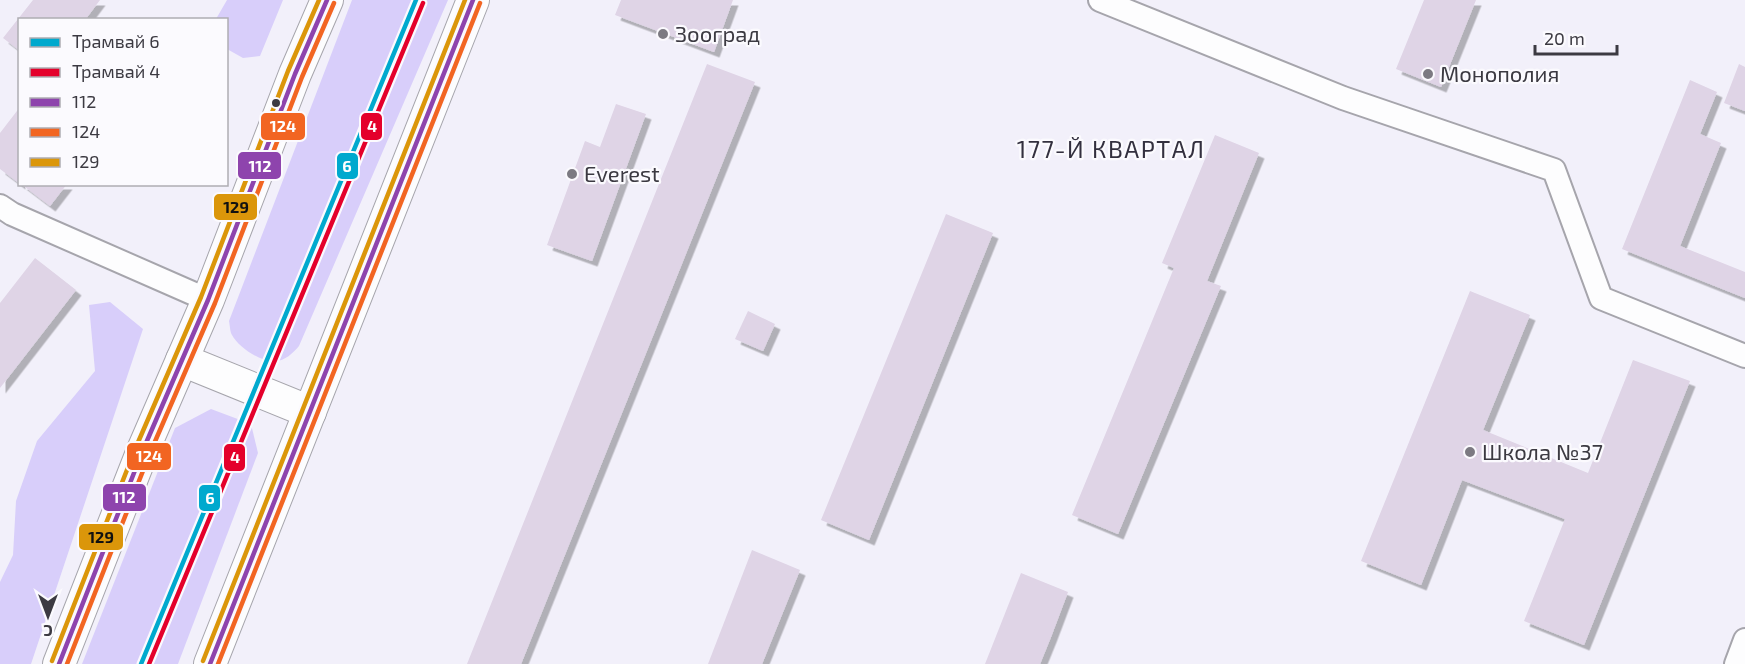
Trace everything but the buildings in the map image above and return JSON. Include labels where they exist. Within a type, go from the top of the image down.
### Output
[{"type":"main road","points":[[59,664],[143,450],[207,300],[295,75],[327,0]]},
{"type":"main road","points":[[210,664],[473,0]]},
{"type":"main road","points":[[182,360],[310,412]]},
{"type":"street","points":[[1100,0],[1343,98],[1554,170],[1601,298],[1745,356]]},
{"type":"street","points":[[0,206],[12,214],[207,300]]},
{"type":"street","points":[[1736,664],[1745,640]]},
{"type":"shaded area","points":[[227,0],[283,0],[260,56],[243,58],[228,50],[228,18],[217,18]]},
{"type":"shaded area","points":[[352,0],[448,0],[299,346],[285,358],[270,361],[257,357],[239,344],[231,334],[229,321]]},
{"type":"shaded area","points":[[110,302],[143,329],[31,664],[0,664],[0,582],[13,555],[16,501],[37,441],[95,371],[89,305]]},
{"type":"shaded area","points":[[211,409],[251,424],[258,453],[178,664],[82,664],[175,428]]},
{"type":"tram line","name":"6","points":[[141,664],[416,0]]},
{"type":"tram line","name":"4","points":[[149,664],[423,3]]},
{"type":"transit line","name":"129","points":[[52,661],[136,447],[201,297],[288,71],[319,0]]},
{"type":"transit line","name":"112","points":[[59,664],[143,450],[208,300],[295,74],[327,0]]},
{"type":"transit line","name":"129","points":[[203,661],[465,0]]},
{"type":"transit line","name":"112","points":[[210,664],[473,0]]},
{"type":"transit line","name":"124","points":[[67,664],[150,453],[215,303],[302,77],[334,3]]},
{"type":"transit line","name":"124","points":[[218,664],[480,3]]},
{"type":"place","name":"Зооград","points":[[663,34]]},
{"type":"place","name":"Монополия","points":[[1428,74]]},
{"type":"place","name":"Everest","points":[[572,174]]},
{"type":"place","name":"Школа №37","points":[[1470,452]]},
{"type":"district","name":"177-Й КВАРТАЛ","points":[[1111,150]]}]
